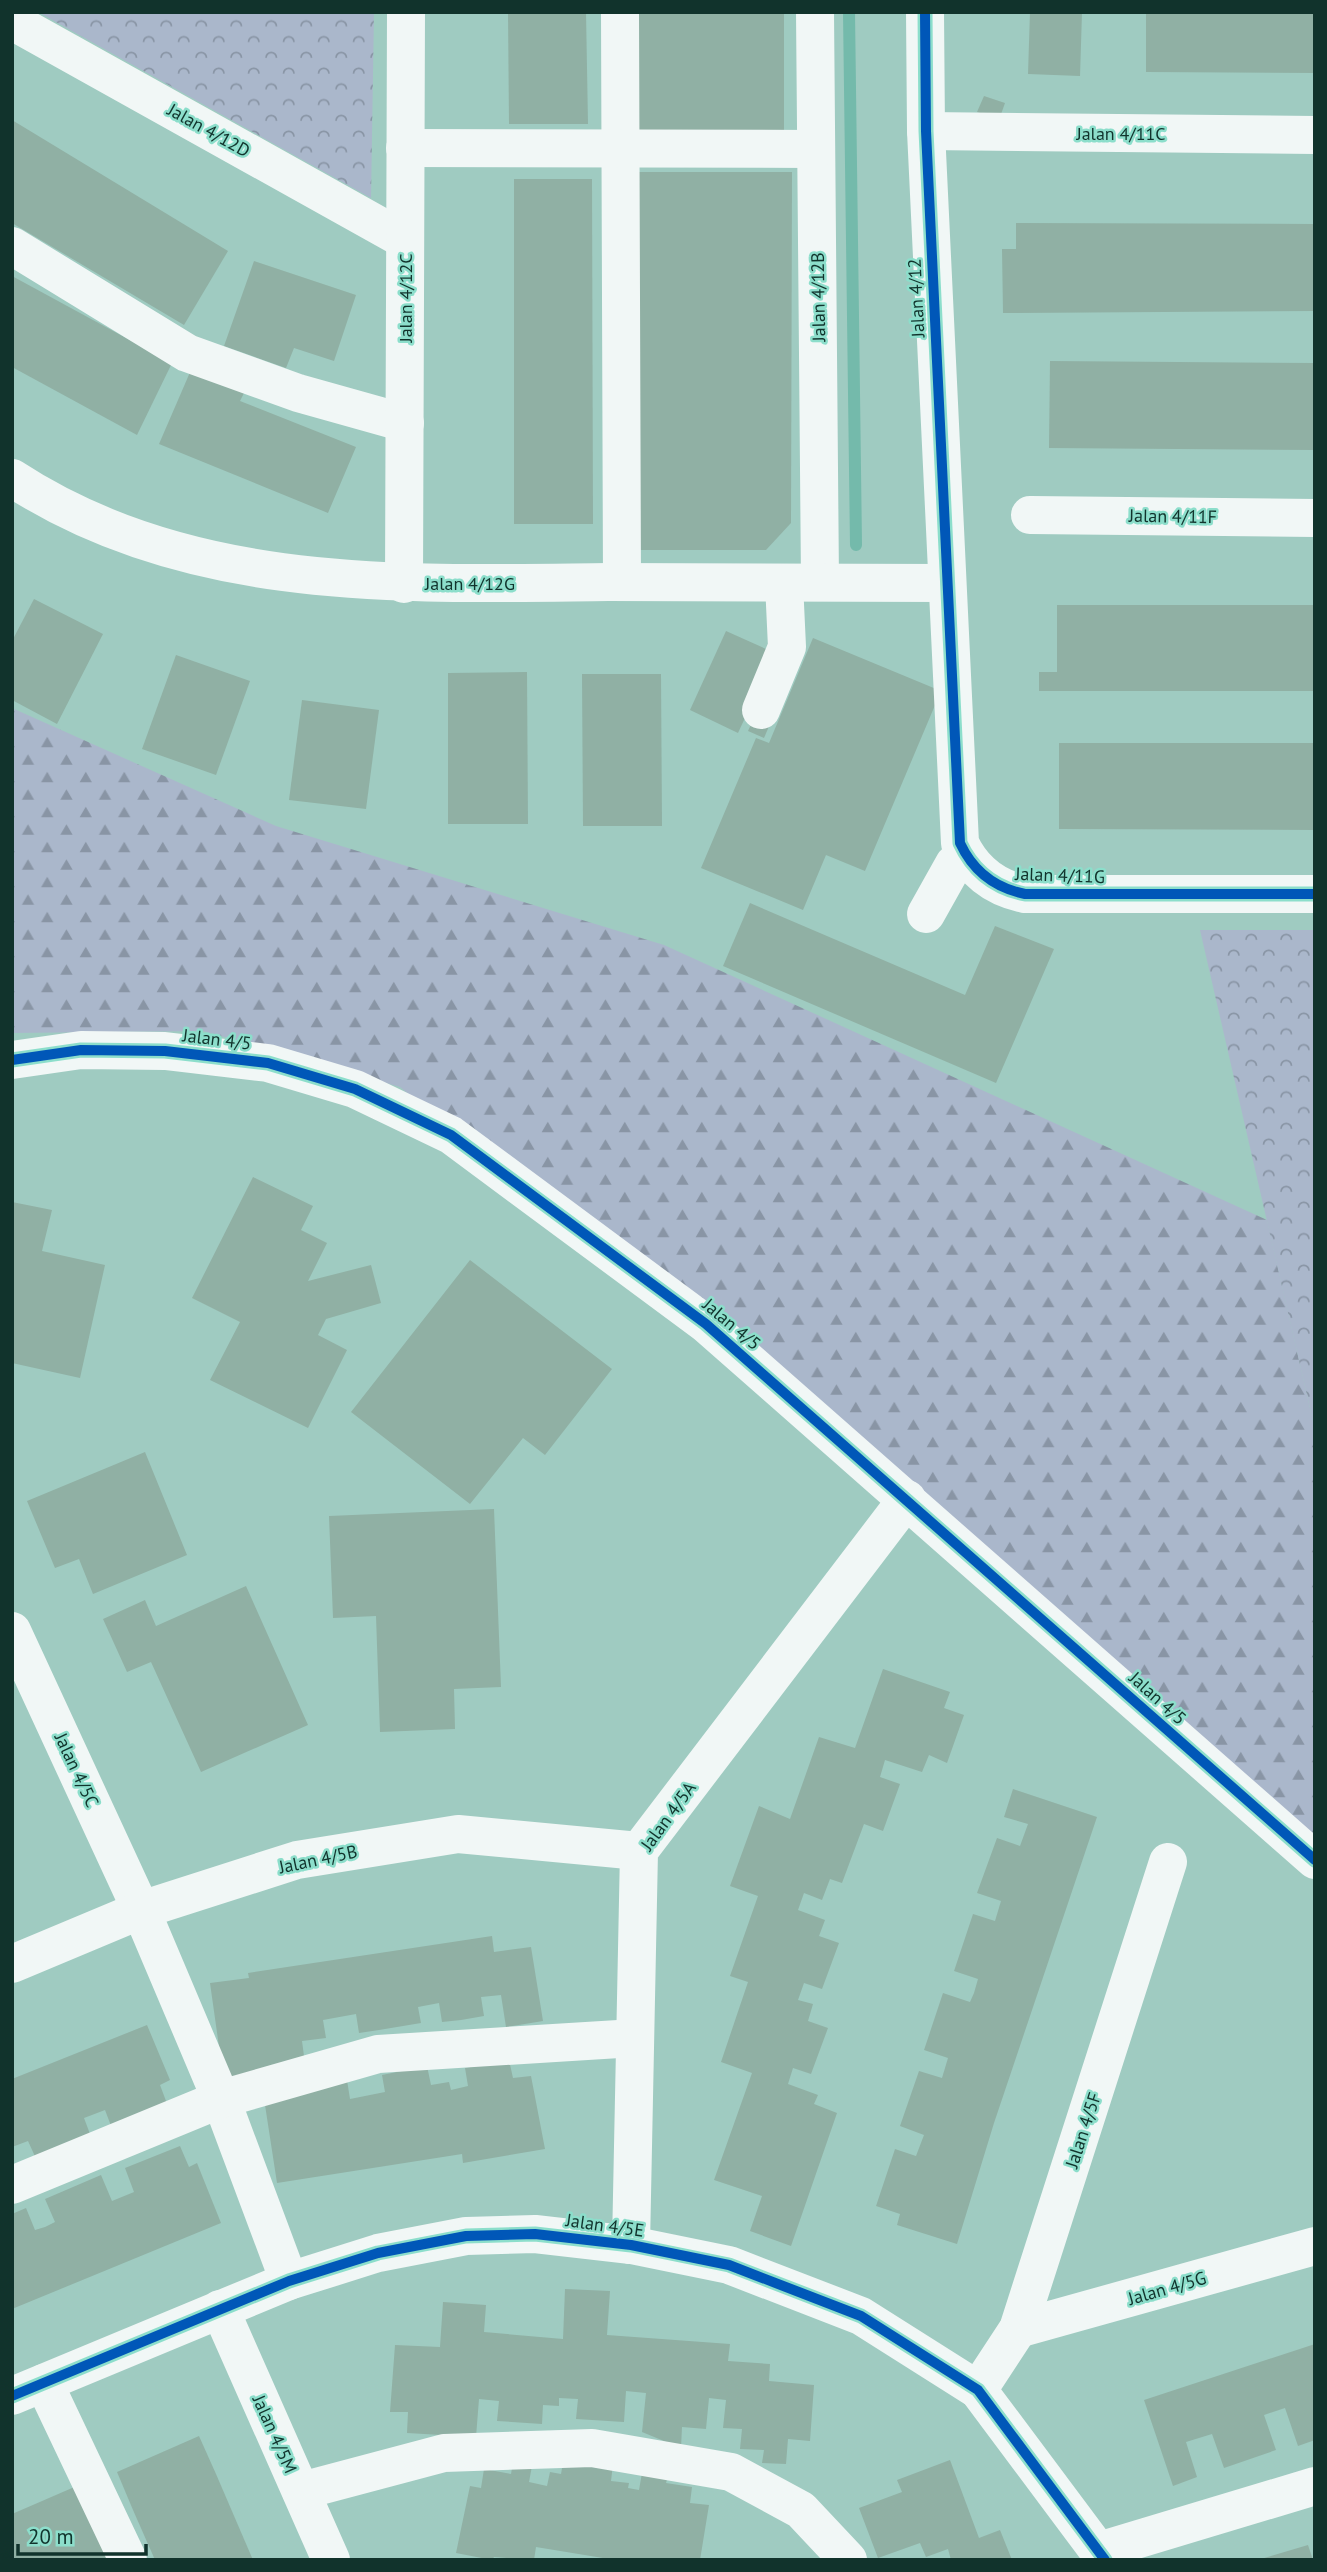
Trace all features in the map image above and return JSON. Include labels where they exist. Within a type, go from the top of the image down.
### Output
[{"type":"street","name":"Jalan 4/12C","points":[[404,584],[406,12]]},
{"type":"street","points":[[620,12],[622,582]]},
{"type":"street","name":"Jalan 4/12B","points":[[761,710],[787,647],[802,583],[816,149],[815,12]]},
{"type":"street","name":"Jalan 4/12","points":[[925,12],[926,131],[947,583]]},
{"type":"street","name":"Jalan 4/12D","points":[[12,21],[405,240]]},
{"type":"street","name":"Jalan 4/11C","points":[[926,131],[1315,135]]},
{"type":"street","points":[[405,148],[620,146],[816,149]]},
{"type":"street","points":[[12,246],[187,353],[299,393],[405,423]]},
{"type":"street","name":"Jalan 4/12G","points":[[12,478],[42,497],[128,534],[214,562],[301,576],[404,584],[947,583]]},
{"type":"street","name":"Jalan 4/11F","points":[[1030,515],[1315,518]]},
{"type":"street","points":[[926,914],[954,864],[968,860],[960,843],[947,583]]},
{"type":"street","name":"Jalan 4/11G","points":[[968,860],[1003,890],[1025,894],[1315,894]]},
{"type":"street","name":"Jalan 4/5","points":[[12,1060],[81,1050],[165,1051],[268,1063],[355,1089],[450,1135],[706,1324],[1315,1860]]},
{"type":"street","name":"Jalan 4/5A","points":[[631,2245],[639,1851],[907,1499]]},
{"type":"street","name":"Jalan 4/5C","points":[[12,1631],[141,1910],[221,2099],[289,2281]]},
{"type":"street","name":"Jalan 4/5B","points":[[12,1964],[141,1910],[297,1860],[458,1833],[639,1851]]},
{"type":"street","name":"Jalan 4/5F","points":[[978,2390],[1018,2329],[1168,1862]]},
{"type":"street","points":[[12,2185],[221,2099],[378,2054],[635,2038]]},
{"type":"street","name":"Jalan 4/5E","points":[[28,2389],[289,2281],[378,2253],[466,2236],[535,2234],[631,2245],[729,2265],[861,2316],[978,2390],[1102,2555]]},
{"type":"street","name":"Jalan 4/5G","points":[[1018,2329],[1315,2246]]},
{"type":"street","name":"Jalan 4/5M","points":[[220,2309],[331,2560]]},
{"type":"street","points":[[28,2389],[128,2560]]},
{"type":"street","points":[[301,2491],[444,2453],[592,2448],[731,2472],[801,2510],[848,2560]]},
{"type":"street","points":[[1102,2555],[1315,2486]]},
{"type":"green space","points":[[38,12],[374,12],[371,198]]},
{"type":"green space","points":[[12,708],[276,826],[664,945],[1267,1220],[1315,1430],[1315,1841],[400,1087],[203,1031],[12,1033]]},
{"type":"green space","points":[[1200,930],[1315,930],[1315,1430]]},
{"type":"building","points":[[508,12],[586,12],[588,124],[509,124]]},
{"type":"building","points":[[636,12],[784,12],[784,132],[635,131]]},
{"type":"building","points":[[1030,12],[1082,12],[1080,76],[1028,74]]},
{"type":"building","points":[[1146,12],[1315,12],[1315,73],[1146,72]]},
{"type":"building","points":[[984,96],[1005,103],[999,120],[977,112]]},
{"type":"building","points":[[12,120],[228,251],[184,325],[12,223]]},
{"type":"building","points":[[636,172],[792,172],[791,523],[766,550],[639,550]]},
{"type":"building","points":[[514,179],[592,179],[593,524],[514,524]]},
{"type":"building","points":[[1016,223],[1315,224],[1315,311],[1003,313],[1002,249],[1016,249]]},
{"type":"building","points":[[254,261],[356,295],[334,361],[294,348],[286,368],[224,346]]},
{"type":"building","points":[[12,276],[172,363],[137,435],[12,367]]},
{"type":"building","points":[[1050,361],[1315,363],[1315,450],[1049,448]]},
{"type":"building","points":[[194,363],[248,385],[240,401],[356,447],[328,513],[159,444]]},
{"type":"building","points":[[34,599],[103,634],[57,724],[12,700],[12,641]]},
{"type":"building","points":[[1057,605],[1315,605],[1315,691],[1039,691],[1039,672],[1057,672]]},
{"type":"building","points":[[726,631],[775,653],[738,733],[690,710]]},
{"type":"building","points":[[813,638],[941,691],[865,871],[826,855],[803,910],[701,868],[756,738],[769,743]]},
{"type":"building","points":[[176,655],[250,681],[216,775],[142,749]]},
{"type":"building","points":[[527,672],[528,824],[448,824],[448,673]]},
{"type":"building","points":[[582,674],[661,674],[662,826],[583,826]]},
{"type":"building","points":[[302,700],[379,710],[366,809],[289,800]]},
{"type":"building","points":[[754,718],[770,724],[764,738],[748,731]]},
{"type":"building","points":[[1059,743],[1315,743],[1315,830],[1059,829]]},
{"type":"building","points":[[750,903],[965,995],[995,926],[1054,949],[996,1083],[723,966]]},
{"type":"building","points":[[253,1177],[313,1206],[301,1230],[327,1243],[308,1281],[371,1265],[381,1303],[326,1319],[318,1335],[347,1350],[308,1428],[210,1380],[240,1322],[192,1298]]},
{"type":"building","points":[[12,1202],[52,1210],[42,1251],[105,1265],[80,1378],[12,1363]]},
{"type":"building","points":[[470,1260],[612,1369],[545,1455],[523,1438],[470,1504],[351,1412]]},
{"type":"building","points":[[145,1452],[187,1555],[93,1594],[79,1559],[55,1568],[27,1501]]},
{"type":"building","points":[[494,1509],[501,1687],[454,1689],[455,1729],[380,1732],[376,1616],[333,1618],[329,1516]]},
{"type":"building","points":[[246,1586],[308,1725],[201,1772],[151,1662],[127,1672],[103,1619],[145,1600],[156,1626]]},
{"type":"building","points":[[883,1669],[950,1692],[944,1708],[964,1715],[947,1763],[929,1755],[922,1772],[885,1760],[880,1777],[900,1784],[883,1831],[864,1824],[842,1883],[830,1879],[822,1900],[804,1893],[798,1910],[825,1920],[819,1936],[839,1943],[822,1989],[804,1983],[798,2000],[813,2004],[808,2021],[828,2028],[811,2074],[793,2068],[788,2084],[818,2095],[814,2104],[837,2113],[791,2246],[750,2231],[762,2196],[714,2180],[752,2073],[721,2062],[748,1982],[730,1976],[758,1896],[730,1886],[759,1806],[790,1819],[819,1737],[855,1748]]},
{"type":"building","points":[[1013,1789],[1097,1817],[994,2123],[957,2244],[897,2225],[900,2214],[876,2206],[895,2149],[916,2156],[924,2135],[900,2126],[919,2071],[942,2078],[948,2058],[924,2050],[943,1993],[970,2002],[974,1993],[978,1979],[954,1971],[973,1914],[995,1921],[1001,1901],[977,1893],[997,1838],[1020,1846],[1028,1824],[1004,1817]]},
{"type":"building","points":[[492,1936],[494,1952],[531,1947],[543,2021],[506,2027],[501,1995],[481,1997],[484,2016],[461,2020],[442,2022],[439,2003],[418,2007],[421,2023],[359,2033],[356,2014],[323,2020],[326,2038],[302,2041],[306,2071],[224,2082],[210,1983],[249,1978],[248,1973]]},
{"type":"building","points":[[147,2025],[170,2080],[160,2085],[169,2109],[113,2131],[105,2110],[84,2118],[93,2142],[38,2163],[28,2141],[12,2147],[12,2079]]},
{"type":"building","points":[[509,2060],[513,2078],[531,2076],[545,2149],[463,2163],[462,2154],[277,2183],[263,2092],[347,2080],[350,2099],[385,2092],[382,2075],[427,2066],[431,2085],[449,2082],[451,2090],[468,2086],[465,2068]]},
{"type":"building","points":[[180,2146],[189,2167],[197,2163],[221,2223],[12,2309],[12,2214],[26,2208],[35,2230],[45,2227],[55,2222],[45,2199],[101,2175],[112,2201],[134,2192],[125,2168]]},
{"type":"building","points":[[565,2289],[610,2291],[607,2335],[730,2344],[728,2361],[770,2364],[769,2381],[814,2385],[810,2441],[788,2439],[786,2464],[762,2463],[764,2450],[740,2449],[742,2429],[723,2428],[726,2400],[709,2398],[706,2429],[682,2427],[681,2448],[642,2432],[646,2393],[626,2391],[624,2422],[576,2419],[578,2399],[559,2398],[559,2406],[543,2405],[542,2424],[497,2421],[499,2401],[479,2399],[476,2437],[407,2433],[408,2412],[390,2412],[395,2345],[440,2347],[443,2302],[486,2305],[484,2332],[563,2339]]},
{"type":"building","points":[[1315,2344],[1315,2440],[1298,2446],[1285,2408],[1264,2415],[1276,2450],[1224,2468],[1212,2434],[1186,2442],[1197,2477],[1173,2486],[1144,2400]]},
{"type":"building","points":[[199,2436],[253,2560],[155,2560],[133,2510],[117,2472]]},
{"type":"building","points":[[564,2457],[613,2464],[611,2481],[629,2483],[628,2488],[639,2490],[642,2473],[668,2476],[666,2483],[692,2487],[690,2503],[709,2505],[700,2560],[615,2560],[536,2547],[534,2560],[494,2557],[492,2560],[456,2553],[470,2486],[481,2488],[484,2469],[511,2474],[513,2462],[532,2466],[529,2482],[547,2486],[550,2472],[561,2474]]},
{"type":"building","points":[[950,2460],[979,2538],[1000,2530],[1012,2560],[951,2560],[948,2549],[926,2557],[920,2543],[878,2558],[859,2508],[902,2492],[897,2480]]},
{"type":"building","points":[[79,2485],[112,2560],[12,2560],[12,2514]]},
{"type":"building","points":[[1308,2545],[1313,2560],[1261,2560],[1261,2559]]},
{"type":"waterway","points":[[849,12],[856,545]]},
{"type":"cycle path","points":[[925,12],[926,131],[960,843],[971,862],[986,877],[1025,894],[1315,894]]},
{"type":"cycle path","points":[[12,1060],[81,1050],[165,1051],[268,1063],[355,1089],[451,1135],[706,1324],[1315,1860]]},
{"type":"cycle path","points":[[12,2396],[289,2281],[378,2253],[466,2236],[535,2234],[631,2245],[729,2265],[861,2316],[978,2390],[1105,2560]]}]
